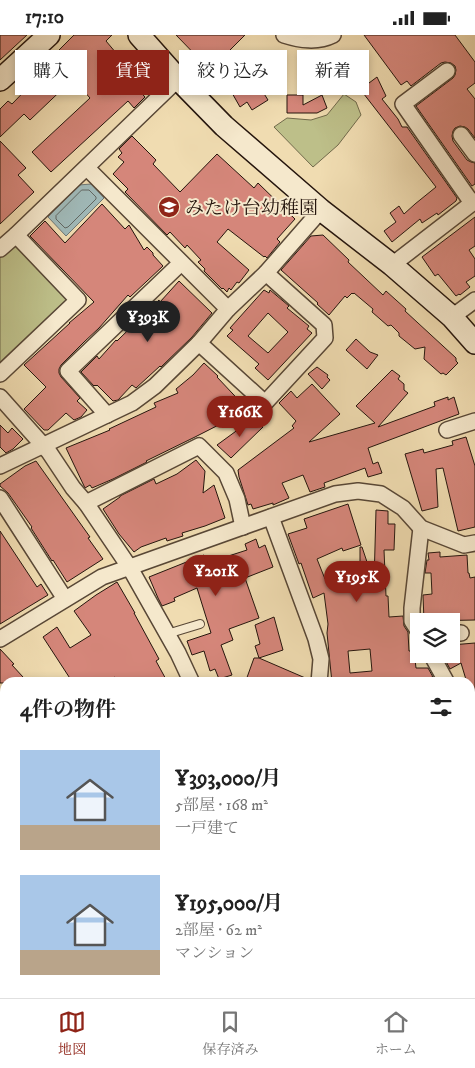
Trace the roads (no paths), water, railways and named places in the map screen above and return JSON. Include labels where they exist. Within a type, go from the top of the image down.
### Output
[{"type":"street","points":[[0,81],[49,35]]},
{"type":"street","points":[[139,35],[178,79],[224,126],[321,210],[392,265],[452,317],[475,343]]},
{"type":"street","points":[[284,35],[302,40],[316,40],[333,35]]},
{"type":"street","points":[[392,265],[474,202],[403,104],[448,71]]},
{"type":"street","points":[[0,249],[87,168],[178,79]]},
{"type":"street","points":[[460,135],[475,154]]},
{"type":"street","points":[[87,168],[228,309]]},
{"type":"street","points":[[0,466],[132,403],[155,387],[199,343],[228,309],[266,273],[321,210]]},
{"type":"street","points":[[0,374],[78,300],[16,235]]},
{"type":"street","points":[[107,415],[68,371],[181,263]]},
{"type":"street","points":[[199,343],[265,403],[325,338],[324,325],[266,273]]},
{"type":"street","points":[[452,317],[475,300]]},
{"type":"street","points":[[0,397],[49,452],[130,567],[190,677]]},
{"type":"street","points":[[447,430],[475,421]]},
{"type":"street","points":[[86,503],[199,446],[226,473],[237,499],[243,527]]},
{"type":"street","points":[[0,639],[102,577],[336,494],[358,491],[381,494],[403,508],[421,528],[464,545],[475,543]]},
{"type":"street","points":[[0,498],[65,599]]},
{"type":"street","points":[[271,517],[316,639],[321,659],[320,677]]},
{"type":"street","points":[[412,613],[421,528]]},
{"type":"street","points":[[434,663],[439,677]]},
{"type":"lane","points":[[167,634],[200,624]]},
{"type":"water","points":[[91,184],[104,198],[66,236],[48,217],[79,185]]},
{"type":"place","name":"みたけ台幼稚園","points":[[169,207]]}]
